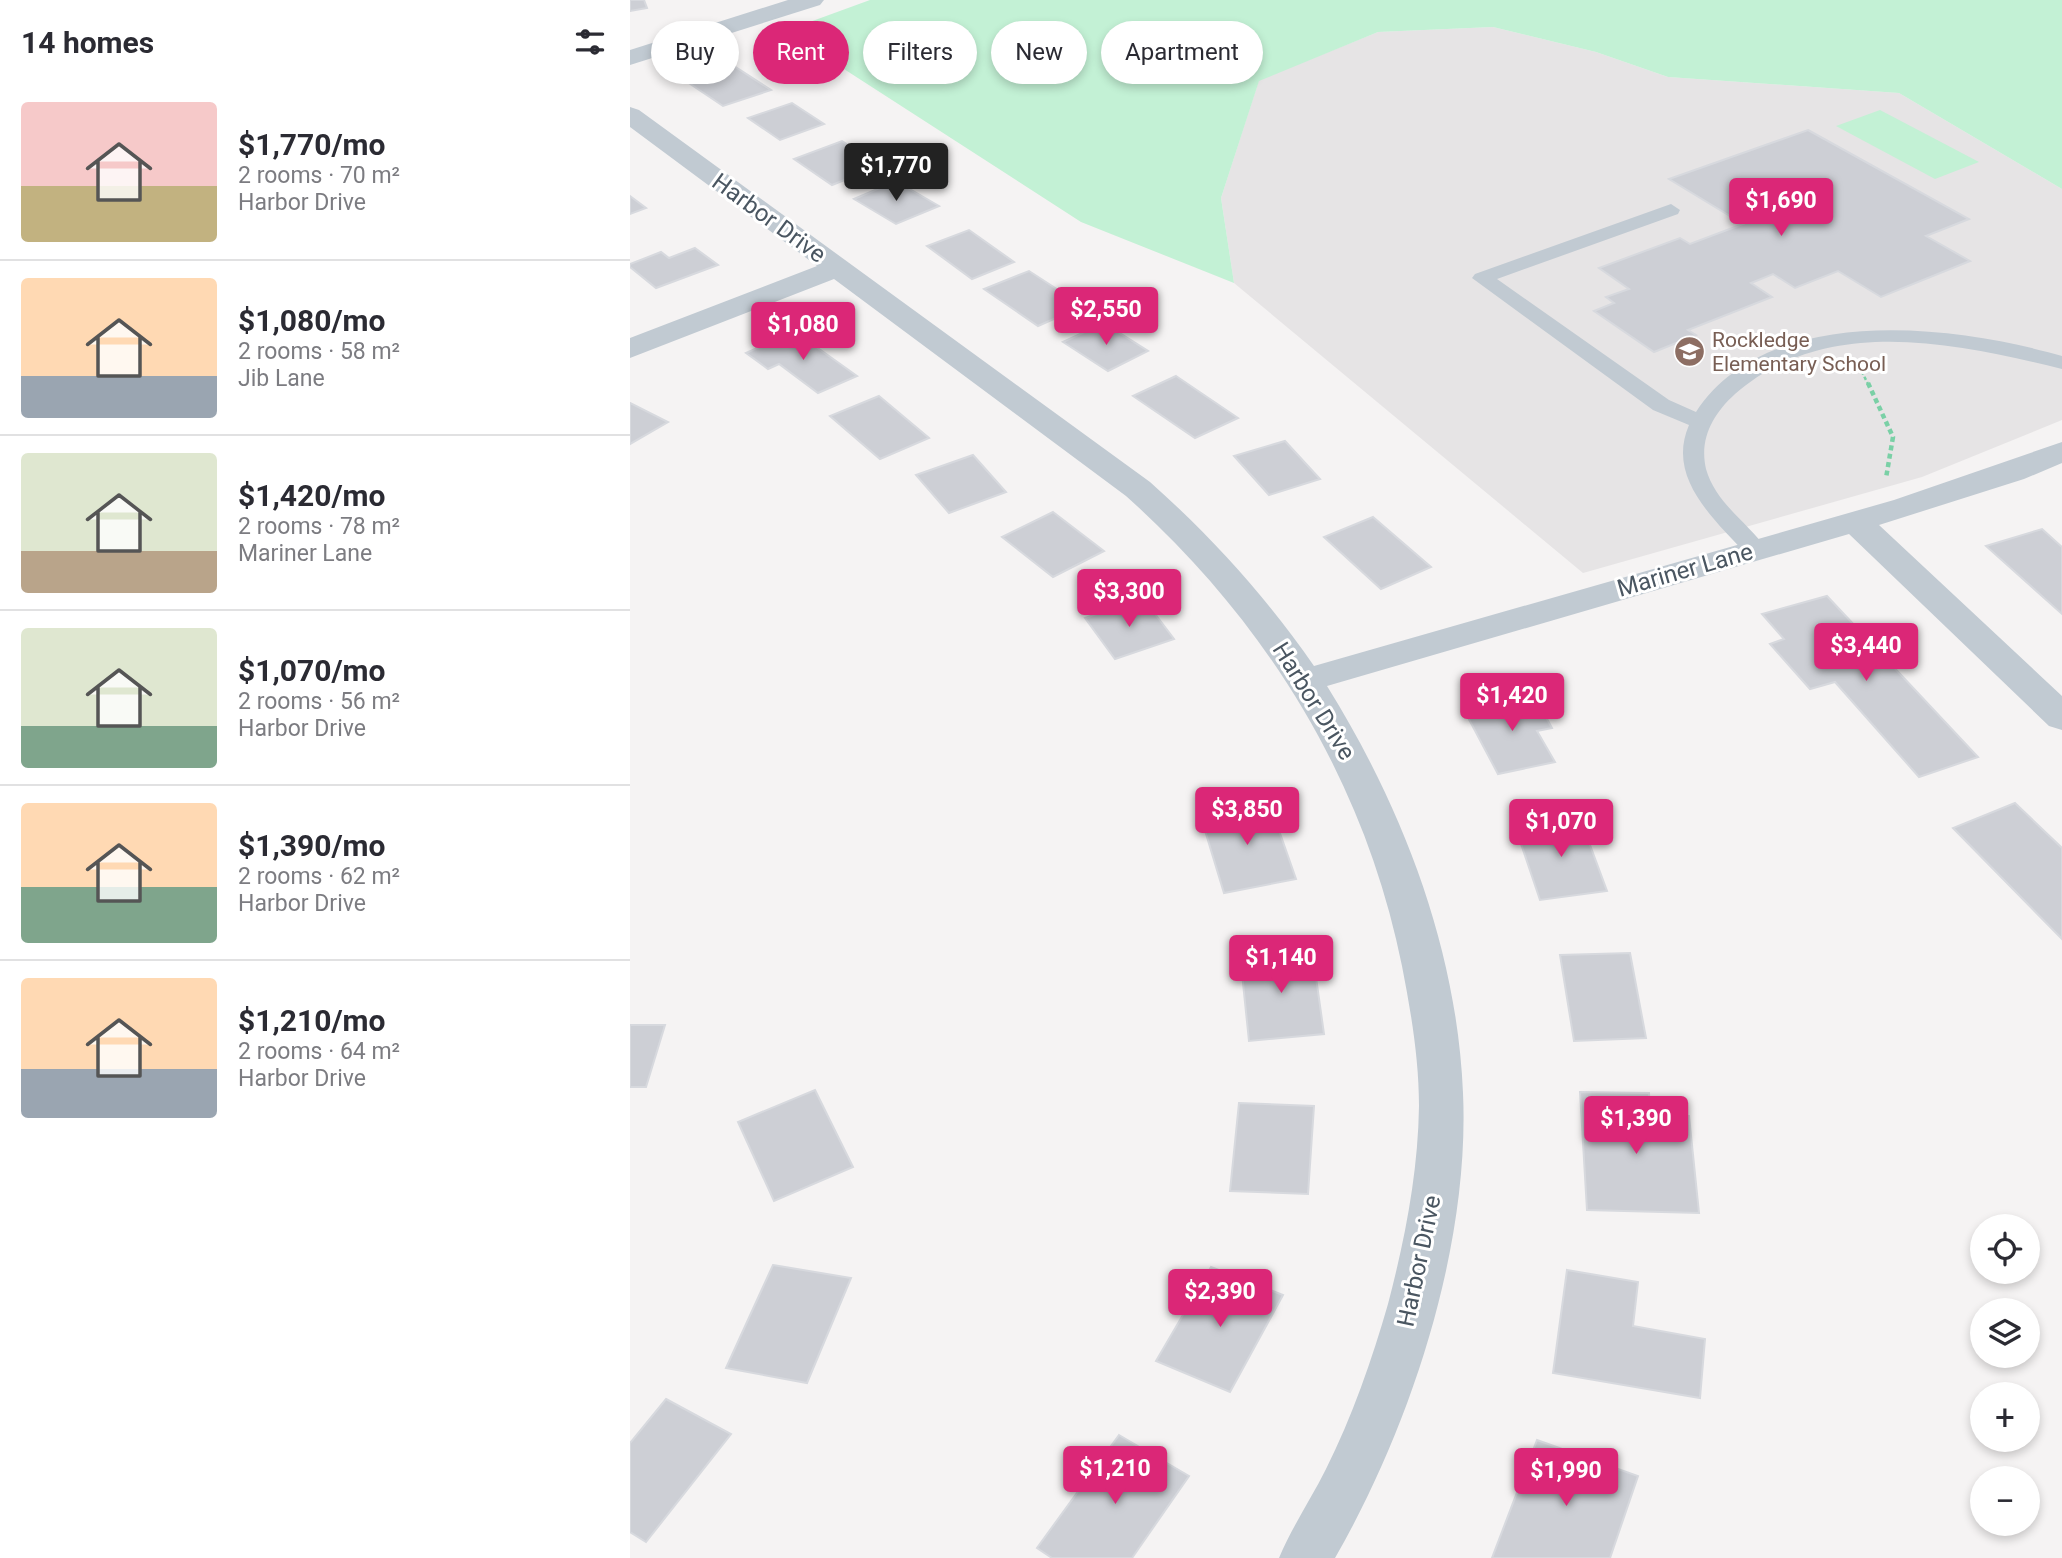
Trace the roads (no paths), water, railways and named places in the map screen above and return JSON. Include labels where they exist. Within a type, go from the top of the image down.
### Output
[{"type":"street","points":[[630,58],[812,0]]},
{"type":"street","name":"Harbor Drive","points":[[630,115],[1138,489],[1193,539],[1234,583],[1306,680],[1360,773],[1400,873],[1421,947],[1438,1048],[1441,1107],[1433,1205],[1412,1310],[1374,1421],[1320,1536],[1306,1558]]},
{"type":"street","points":[[630,349],[837,268]]},
{"type":"street","name":"Mariner Lane","points":[[1306,680],[1855,521],[2013,472],[2062,452]]},
{"type":"street","points":[[1855,521],[2062,717]]},
{"type":"lane","points":[[1671,210],[1482,278],[1661,405],[1701,422]]},
{"type":"lane","points":[[1755,550],[1717,508],[1699,480],[1692,453],[1701,422],[1709,408],[1732,384],[1764,362],[1804,348],[1844,340],[1897,336],[1988,344],[2062,363]]},
{"type":"place","name":"Rockledge Elementary School","points":[[1689,352]]}]
